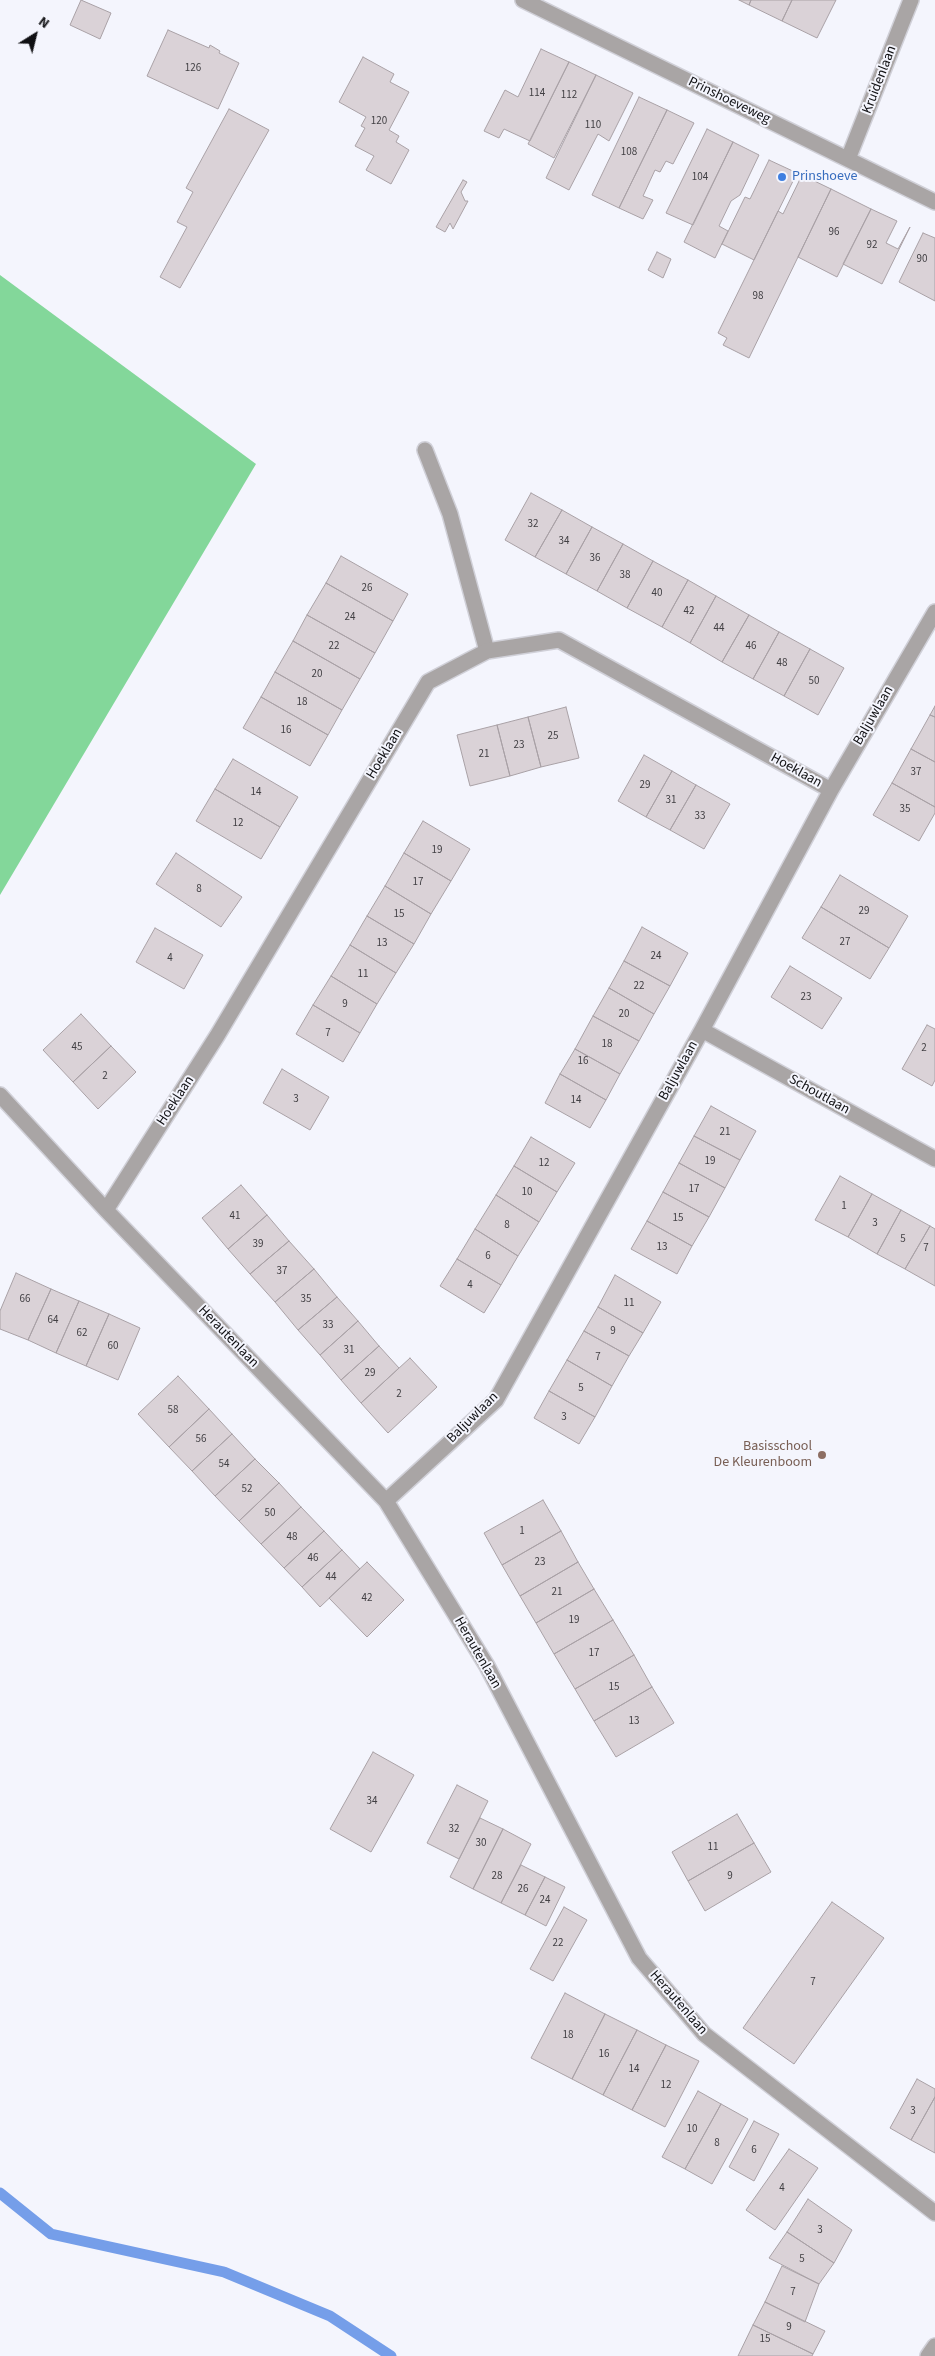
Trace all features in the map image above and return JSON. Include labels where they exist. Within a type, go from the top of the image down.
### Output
[{"type":"street","name":"Prinshoeveweg","points":[[523,0],[935,202]]},
{"type":"street","name":"Kruidenlaan","points":[[848,160],[911,0]]},
{"type":"street","points":[[425,450],[450,514],[487,651]]},
{"type":"street","name":"Baljuwlaan","points":[[386,1501],[496,1400],[702,1030],[831,790],[935,612]]},
{"type":"street","name":"Hoeklaan","points":[[106,1210],[217,1036],[428,682],[487,651],[559,640],[831,790]]},
{"type":"street","name":"Schoutlaan","points":[[702,1030],[935,1159]]},
{"type":"street","name":"Herautenlaan","points":[[0,1095],[106,1210],[386,1501],[486,1666],[639,1958],[704,2034],[935,2213]]},
{"type":"street","points":[[928,2356],[935,2346]]},
{"type":"green space","points":[[0,275],[256,464],[0,895]]},
{"type":"building","points":[[81,0],[111,13],[100,39],[70,25]]},
{"type":"building","points":[[739,0],[751,0],[749,5]]},
{"type":"building","points":[[751,0],[792,0],[782,21],[749,5]]},
{"type":"building","points":[[792,0],[836,0],[817,38],[782,21]]},
{"type":"building","points":[[168,30],[209,48],[210,45],[220,51],[219,53],[239,63],[218,109],[147,76]]},
{"type":"building","points":[[541,49],[569,62],[530,141],[504,129],[499,138],[484,131],[505,90],[518,97]]},
{"type":"building","points":[[363,57],[394,74],[390,82],[409,92],[389,130],[399,136],[396,142],[409,150],[391,184],[366,170],[374,156],[355,146],[365,128],[361,126],[366,117],[339,102]]},
{"type":"building","points":[[569,62],[596,75],[554,158],[528,144]]},
{"type":"building","points":[[596,75],[633,93],[609,141],[598,134],[569,190],[546,178]]},
{"type":"building","points":[[639,97],[667,110],[619,208],[592,195]]},
{"type":"building","points":[[229,109],[269,130],[180,288],[160,277],[187,227],[177,222],[193,192],[186,188]]},
{"type":"building","points":[[667,110],[694,123],[673,164],[666,161],[660,172],[655,170],[643,196],[653,200],[643,219],[619,208]]},
{"type":"building","points":[[707,129],[733,142],[693,225],[666,213]]},
{"type":"building","points":[[733,142],[759,155],[740,195],[731,201],[719,226],[728,231],[715,258],[684,242]]},
{"type":"building","points":[[769,160],[797,173],[754,260],[722,244],[745,197],[750,199]]},
{"type":"building","points":[[802,175],[831,189],[749,358],[723,345],[727,338],[718,333],[778,211],[783,214]]},
{"type":"building","points":[[463,180],[467,182],[461,192],[465,201],[468,201],[453,229],[450,223],[445,232],[436,227]]},
{"type":"building","points":[[831,189],[871,209],[837,277],[798,257]]},
{"type":"building","points":[[871,209],[897,221],[886,243],[898,249],[910,227],[882,284],[843,264]]},
{"type":"building","points":[[923,233],[935,238],[935,301],[899,282]]},
{"type":"building","points":[[657,252],[671,259],[663,278],[648,270]]},
{"type":"building","points":[[531,493],[562,510],[535,557],[505,540]]},
{"type":"building","points":[[562,510],[592,527],[566,574],[535,557]]},
{"type":"building","points":[[592,527],[623,544],[597,591],[566,574]]},
{"type":"building","points":[[623,544],[653,561],[627,608],[597,591]]},
{"type":"building","points":[[341,556],[408,594],[393,621],[326,583]]},
{"type":"building","points":[[653,561],[688,580],[662,627],[627,608]]},
{"type":"building","points":[[688,580],[716,596],[690,643],[662,627]]},
{"type":"building","points":[[326,583],[393,621],[375,653],[307,615]]},
{"type":"building","points":[[716,596],[749,615],[722,662],[690,643]]},
{"type":"building","points":[[307,615],[375,653],[360,679],[293,641]]},
{"type":"building","points":[[749,615],[779,632],[753,679],[722,662]]},
{"type":"building","points":[[779,632],[810,649],[784,696],[753,679]]},
{"type":"building","points":[[293,641],[360,679],[342,710],[275,672]]},
{"type":"building","points":[[810,649],[844,668],[818,715],[784,696]]},
{"type":"building","points":[[275,672],[342,710],[328,735],[261,697]]},
{"type":"building","points":[[261,697],[328,735],[310,766],[243,728]]},
{"type":"building","points":[[935,706],[935,717],[930,715]]},
{"type":"building","points":[[566,707],[579,758],[541,767],[528,717]]},
{"type":"building","points":[[930,715],[935,717],[935,762],[911,749]]},
{"type":"building","points":[[528,717],[541,767],[510,776],[497,725]]},
{"type":"building","points":[[497,725],[510,776],[470,786],[457,735]]},
{"type":"building","points":[[911,749],[935,762],[935,807],[892,783]]},
{"type":"building","points":[[644,755],[672,771],[646,817],[618,801]]},
{"type":"building","points":[[233,759],[298,797],[280,827],[215,789]]},
{"type":"building","points":[[672,771],[696,785],[670,830],[646,817]]},
{"type":"building","points":[[892,783],[935,807],[935,813],[919,841],[873,815]]},
{"type":"building","points":[[696,785],[730,804],[704,849],[670,830]]},
{"type":"building","points":[[215,789],[280,827],[261,859],[196,821]]},
{"type":"building","points":[[423,821],[470,849],[451,881],[404,853]]},
{"type":"building","points":[[176,853],[242,897],[221,927],[156,884]]},
{"type":"building","points":[[404,853],[451,881],[431,914],[385,886]]},
{"type":"building","points":[[840,875],[908,916],[889,948],[821,907]]},
{"type":"building","points":[[385,886],[431,914],[414,944],[367,916]]},
{"type":"building","points":[[821,907],[889,948],[870,979],[802,938]]},
{"type":"building","points":[[367,916],[414,944],[396,973],[350,945]]},
{"type":"building","points":[[642,927],[688,953],[670,986],[624,961]]},
{"type":"building","points":[[155,928],[203,955],[184,989],[136,962]]},
{"type":"building","points":[[350,945],[396,973],[377,1004],[331,976]]},
{"type":"building","points":[[624,961],[670,986],[654,1014],[609,988]]},
{"type":"building","points":[[790,966],[842,998],[822,1029],[771,997]]},
{"type":"building","points":[[331,976],[377,1004],[360,1033],[313,1005]]},
{"type":"building","points":[[609,988],[654,1014],[639,1041],[593,1016]]},
{"type":"building","points":[[313,1005],[360,1033],[343,1062],[296,1034]]},
{"type":"building","points":[[81,1014],[111,1046],[73,1082],[43,1050]]},
{"type":"building","points":[[593,1016],[639,1041],[620,1074],[575,1049]]},
{"type":"building","points":[[927,1025],[935,1029],[935,1080],[932,1086],[902,1069]]},
{"type":"building","points":[[111,1046],[136,1072],[98,1109],[73,1082]]},
{"type":"building","points":[[575,1049],[620,1074],[606,1100],[560,1074]]},
{"type":"building","points":[[282,1069],[329,1097],[310,1130],[263,1103]]},
{"type":"building","points":[[560,1074],[606,1100],[590,1128],[545,1103]]},
{"type":"building","points":[[711,1106],[756,1131],[740,1160],[694,1136]]},
{"type":"building","points":[[694,1136],[740,1160],[725,1188],[679,1163]]},
{"type":"building","points":[[531,1137],[575,1163],[557,1192],[514,1166]]},
{"type":"building","points":[[679,1163],[725,1188],[709,1217],[663,1192]]},
{"type":"building","points":[[514,1166],[557,1192],[539,1222],[496,1195]]},
{"type":"building","points":[[840,1176],[872,1194],[848,1237],[815,1220]]},
{"type":"building","points":[[241,1185],[267,1215],[228,1249],[202,1218]]},
{"type":"building","points":[[663,1192],[709,1217],[692,1246],[647,1221]]},
{"type":"building","points":[[872,1194],[901,1210],[877,1254],[848,1237]]},
{"type":"building","points":[[496,1195],[539,1222],[518,1256],[475,1229]]},
{"type":"building","points":[[901,1210],[930,1226],[905,1269],[877,1254]]},
{"type":"building","points":[[267,1215],[289,1241],[250,1274],[228,1249]]},
{"type":"building","points":[[647,1221],[692,1246],[677,1274],[631,1249]]},
{"type":"building","points":[[930,1226],[935,1229],[935,1286],[905,1269]]},
{"type":"building","points":[[475,1229],[518,1256],[501,1285],[457,1259]]},
{"type":"building","points":[[289,1241],[314,1269],[275,1302],[250,1274]]},
{"type":"building","points":[[457,1259],[501,1285],[484,1313],[440,1286]]},
{"type":"building","points":[[314,1269],[337,1297],[298,1330],[275,1302]]},
{"type":"building","points":[[16,1273],[51,1289],[28,1340],[0,1329],[0,1311]]},
{"type":"building","points":[[615,1275],[661,1302],[643,1333],[598,1307]]},
{"type":"building","points":[[51,1289],[79,1301],[56,1353],[28,1340]]},
{"type":"building","points":[[337,1297],[358,1321],[320,1355],[298,1330]]},
{"type":"building","points":[[79,1301],[109,1314],[86,1366],[56,1353]]},
{"type":"building","points":[[598,1307],[643,1333],[629,1356],[584,1331]]},
{"type":"building","points":[[109,1314],[140,1328],[118,1380],[86,1366]]},
{"type":"building","points":[[358,1321],[379,1346],[341,1380],[320,1355]]},
{"type":"building","points":[[584,1331],[629,1356],[612,1386],[567,1360]]},
{"type":"building","points":[[379,1346],[399,1368],[361,1403],[341,1380]]},
{"type":"building","points":[[410,1358],[437,1387],[388,1433],[361,1403]]},
{"type":"building","points":[[567,1360],[612,1386],[595,1417],[549,1391]]},
{"type":"building","points":[[178,1376],[209,1409],[169,1447],[138,1414]]},
{"type":"building","points":[[549,1391],[595,1417],[579,1444],[534,1418]]},
{"type":"building","points":[[209,1409],[232,1434],[192,1471],[169,1447]]},
{"type":"building","points":[[232,1434],[255,1459],[215,1496],[192,1471]]},
{"type":"building","points":[[255,1459],[279,1483],[239,1521],[215,1496]]},
{"type":"building","points":[[279,1483],[301,1507],[261,1544],[239,1521]]},
{"type":"building","points":[[543,1500],[561,1531],[502,1565],[484,1533]]},
{"type":"building","points":[[301,1507],[324,1531],[284,1568],[261,1544]]},
{"type":"building","points":[[324,1531],[342,1550],[302,1587],[284,1568]]},
{"type":"building","points":[[561,1531],[578,1562],[520,1596],[502,1565]]},
{"type":"building","points":[[342,1550],[360,1569],[320,1607],[302,1587]]},
{"type":"building","points":[[367,1562],[404,1600],[367,1637],[329,1598]]},
{"type":"building","points":[[578,1562],[594,1589],[536,1623],[520,1596]]},
{"type":"building","points":[[594,1589],[613,1620],[554,1654],[536,1623]]},
{"type":"building","points":[[613,1620],[634,1655],[575,1689],[554,1654]]},
{"type":"building","points":[[634,1655],[652,1687],[594,1721],[575,1689]]},
{"type":"building","points":[[652,1687],[674,1723],[616,1757],[594,1721]]},
{"type":"building","points":[[373,1752],[414,1775],[371,1852],[330,1829]]},
{"type":"building","points":[[457,1785],[488,1801],[459,1859],[427,1843]]},
{"type":"building","points":[[737,1814],[754,1843],[688,1881],[672,1852]]},
{"type":"building","points":[[480,1818],[503,1829],[473,1889],[450,1877]]},
{"type":"building","points":[[503,1829],[531,1844],[501,1903],[473,1889]]},
{"type":"building","points":[[754,1843],[771,1872],[705,1911],[688,1881]]},
{"type":"building","points":[[521,1865],[545,1877],[525,1915],[501,1903]]},
{"type":"building","points":[[545,1877],[565,1887],[546,1926],[525,1915]]},
{"type":"building","points":[[832,1902],[884,1938],[794,2064],[743,2028]]},
{"type":"building","points":[[564,1907],[587,1920],[553,1981],[530,1969]]},
{"type":"building","points":[[565,1993],[605,2014],[572,2079],[531,2058]]},
{"type":"building","points":[[605,2014],[637,2030],[603,2095],[572,2079]]},
{"type":"building","points":[[637,2030],[666,2045],[632,2110],[603,2095]]},
{"type":"building","points":[[666,2045],[699,2061],[665,2127],[632,2110]]},
{"type":"building","points":[[917,2079],[935,2089],[935,2097],[911,2140],[890,2128]]},
{"type":"building","points":[[698,2091],[721,2104],[685,2169],[662,2157]]},
{"type":"building","points":[[935,2097],[935,2153],[911,2140]]},
{"type":"building","points":[[721,2104],[748,2119],[712,2184],[685,2169]]},
{"type":"building","points":[[754,2121],[779,2134],[754,2181],[729,2167]]},
{"type":"building","points":[[789,2149],[818,2168],[775,2230],[746,2210]]},
{"type":"building","points":[[808,2199],[852,2230],[834,2263],[787,2232]]},
{"type":"building","points":[[787,2232],[834,2263],[819,2284],[769,2258]]},
{"type":"building","points":[[782,2266],[819,2284],[805,2322],[765,2302]]},
{"type":"building","points":[[765,2302],[825,2331],[813,2354],[753,2325]]},
{"type":"building","points":[[753,2325],[813,2354],[812,2356],[738,2356]]},
{"type":"waterway","points":[[0,2193],[51,2234],[224,2272],[330,2316],[391,2356]]},
{"type":"place","name":"Prinshoeve","points":[[782,177]]},
{"type":"place","name":"Basisschool De Kleurenboom","points":[[822,1455]]}]
